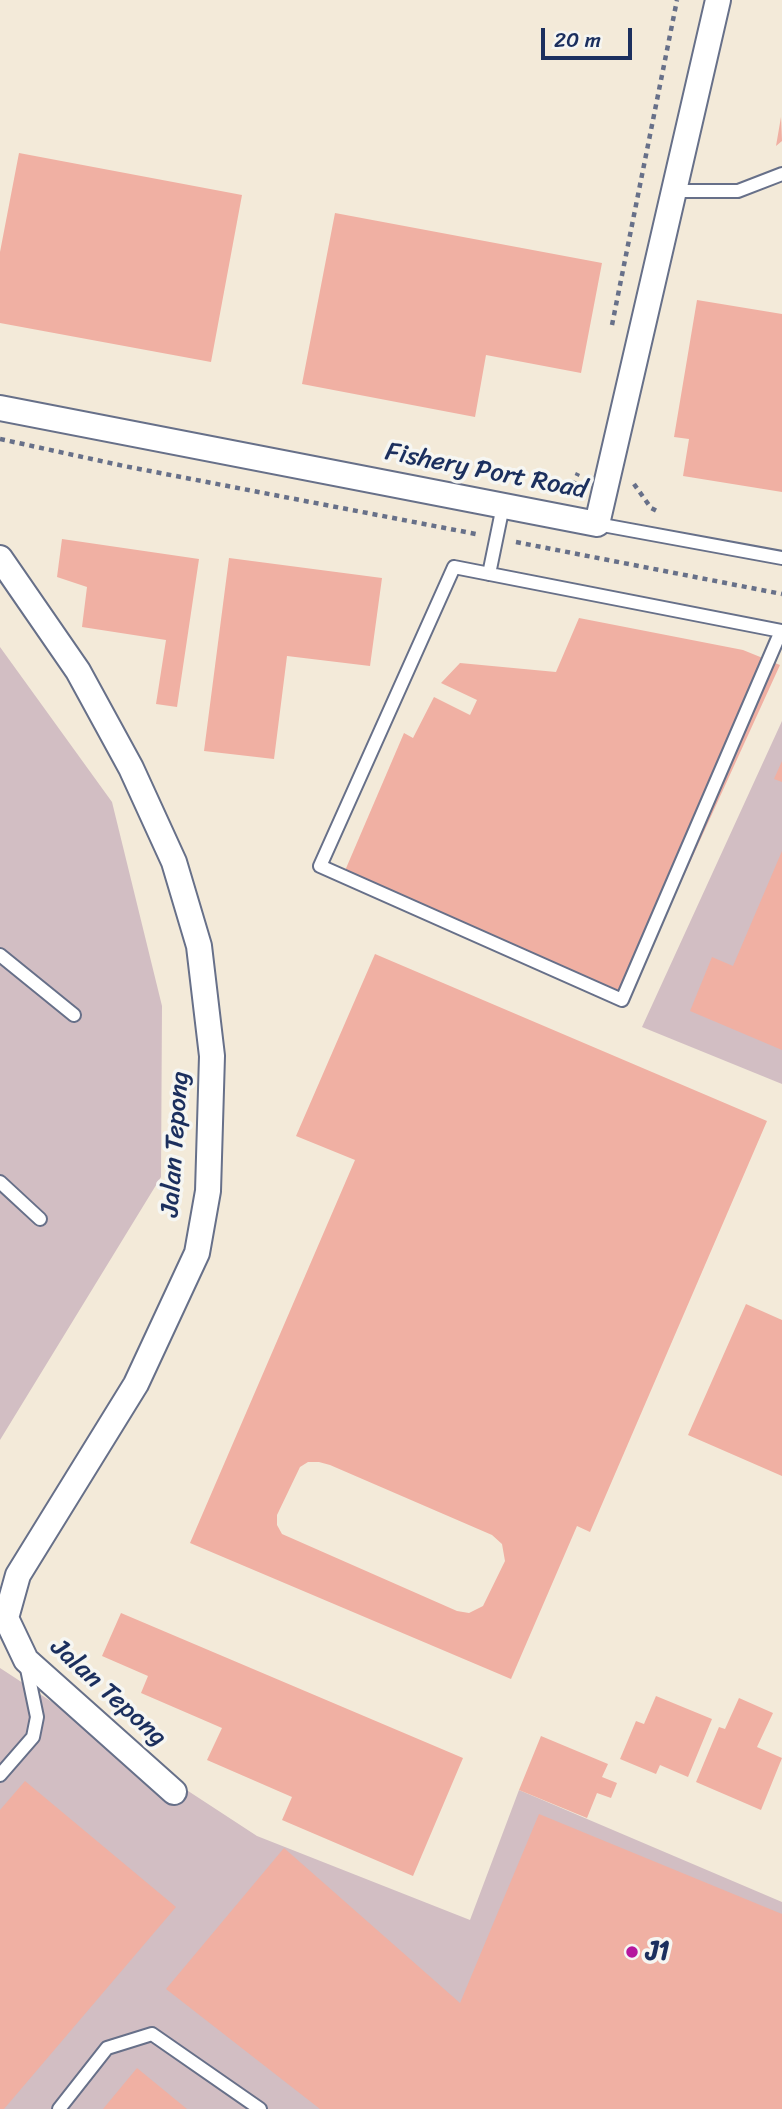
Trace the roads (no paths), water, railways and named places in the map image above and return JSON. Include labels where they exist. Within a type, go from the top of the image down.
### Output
[{"type":"street","name":"Fishery Port Road","points":[[0,408],[597,524],[718,0]]},
{"type":"street","name":"Jalan Tepong","points":[[0,558],[78,671],[131,768],[174,862],[199,946],[212,1056],[208,1191],[197,1253],[136,1384],[18,1574],[3,1619],[26,1660],[174,1792]]},
{"type":"lane","points":[[672,191],[738,191],[782,174]]},
{"type":"lane","points":[[489,574],[503,506]]},
{"type":"lane","points":[[597,524],[782,558]]},
{"type":"lane","points":[[454,568],[489,574],[781,631],[622,1000],[320,866],[454,568]]},
{"type":"lane","points":[[0,954],[74,1015]]},
{"type":"lane","points":[[0,1182],[40,1219]]},
{"type":"lane","points":[[0,1775],[33,1737],[37,1717],[26,1660]]},
{"type":"lane","points":[[59,2109],[107,2048],[152,2034],[260,2109]]},
{"type":"place","name":"J1","points":[[632,1952]]}]
